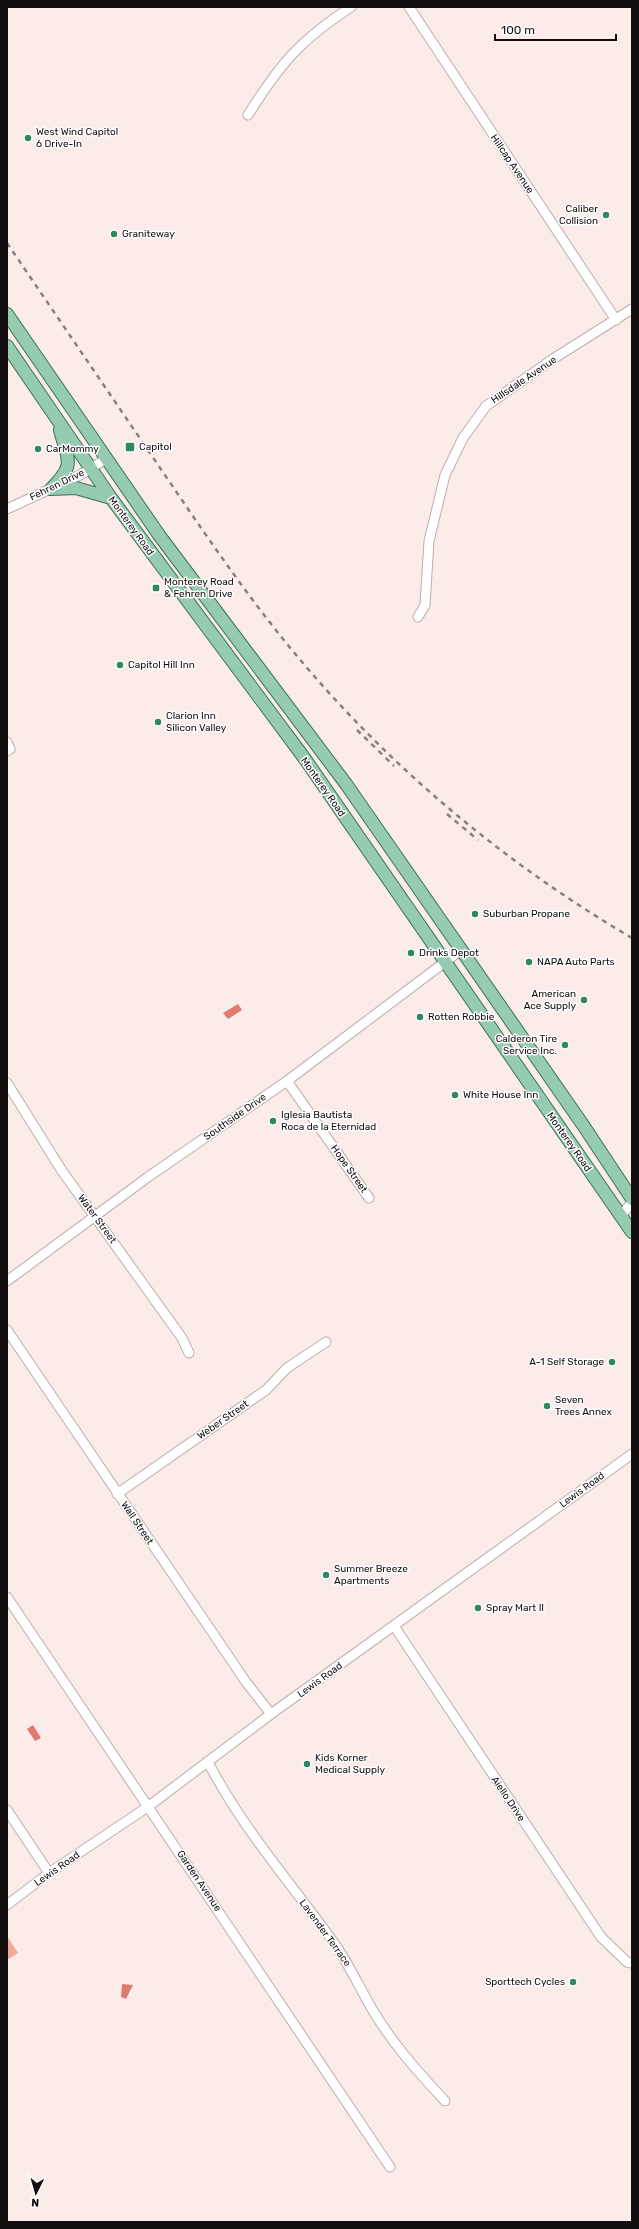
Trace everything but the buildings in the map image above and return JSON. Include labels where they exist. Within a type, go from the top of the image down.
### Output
[{"type":"main road","name":"Monterey Road","points":[[7,314],[159,535],[346,784],[632,1199]]},
{"type":"main road","name":"Monterey Road","points":[[7,346],[111,498],[284,732],[632,1232]]},
{"type":"main road","points":[[51,489],[66,473],[68,465],[59,423]]},
{"type":"main road","points":[[51,489],[76,488],[111,498]]},
{"type":"main road","points":[[284,732],[299,720]]},
{"type":"street","points":[[248,115],[280,66],[303,41],[351,7]]},
{"type":"street","name":"Hillcap Avenue","points":[[410,7],[616,320]]},
{"type":"street","name":"Hillsdale Avenue","points":[[418,617],[425,605],[428,542],[443,482],[463,438],[486,406],[553,359],[632,309]]},
{"type":"street","name":"Fehren Drive","points":[[7,509],[51,489],[106,459]]},
{"type":"street","name":"Southside Drive","points":[[7,1281],[287,1081],[444,961],[461,950]]},
{"type":"street","name":"Hope Street","points":[[287,1081],[369,1198]]},
{"type":"street","name":"Water Street","points":[[7,1083],[62,1171],[96,1216],[182,1338],[189,1353]]},
{"type":"street","points":[[622,1216],[632,1202]]},
{"type":"street","name":"Wall Street","points":[[7,1330],[246,1682],[271,1714]]},
{"type":"street","name":"Weber Street","points":[[117,1494],[266,1390],[287,1368],[326,1342]]},
{"type":"street","name":"Lewis Road","points":[[7,1905],[49,1873],[149,1806],[271,1714],[632,1454]]},
{"type":"street","name":"Garden Avenue","points":[[7,1597],[149,1806],[390,2167]]},
{"type":"street","name":"Aiello Drive","points":[[394,1626],[601,1937],[627,1962],[632,1963]]},
{"type":"street","name":"Lavender Terrace","points":[[208,1762],[244,1825],[277,1870],[313,1914],[347,1962],[372,2009],[405,2056],[445,2101]]},
{"type":"street","points":[[7,1810],[49,1873]]},
{"type":"shaded area","points":[[238,1004],[242,1010],[228,1019],[223,1013]]},
{"type":"shaded area","points":[[33,1725],[41,1738],[35,1741],[27,1729]]},
{"type":"shaded area","points":[[7,1936],[18,1953],[7,1960]]},
{"type":"shaded area","points":[[122,1984],[133,1985],[126,1999],[121,1997]]},
{"type":"railway","points":[[7,243],[247,593],[287,644],[343,708],[380,746],[459,817],[543,881],[632,938]]},
{"type":"railway","points":[[357,730],[394,766]]},
{"type":"railway","points":[[447,814],[478,840]]},
{"type":"place","name":"West Wind Capitol 6 Drive-In","points":[[28,138]]},
{"type":"place","name":"Caliber Collision","points":[[606,215]]},
{"type":"place","name":"Graniteway","points":[[114,234]]},
{"type":"place","name":"Capitol","points":[[130,447]]},
{"type":"place","name":"CarMommy","points":[[38,449]]},
{"type":"place","name":"Monterey Road & Fehren Drive","points":[[156,588]]},
{"type":"place","name":"Capitol Hill Inn","points":[[120,665]]},
{"type":"place","name":"Clarion Inn Silicon Valley","points":[[158,722]]},
{"type":"place","name":"Suburban Propane","points":[[475,914]]},
{"type":"place","name":"Drinks Depot","points":[[411,953]]},
{"type":"place","name":"NAPA Auto Parts","points":[[529,962]]},
{"type":"place","name":"American Ace Supply","points":[[584,1000]]},
{"type":"place","name":"Rotten Robbie","points":[[420,1017]]},
{"type":"place","name":"Calderon Tire Service Inc.","points":[[565,1045]]},
{"type":"place","name":"White House Inn","points":[[455,1095]]},
{"type":"place","name":"Iglesia Bautista Roca de la Eternidad","points":[[273,1121]]},
{"type":"place","name":"A-1 Self Storage","points":[[612,1362]]},
{"type":"place","name":"Seven Trees Annex","points":[[547,1406]]},
{"type":"place","name":"Summer Breeze Apartments","points":[[326,1575]]},
{"type":"place","name":"Spray Mart II","points":[[478,1608]]},
{"type":"place","name":"Kids Korner Medical Supply","points":[[307,1764]]},
{"type":"place","name":"Sporttech Cycles","points":[[573,1982]]}]
